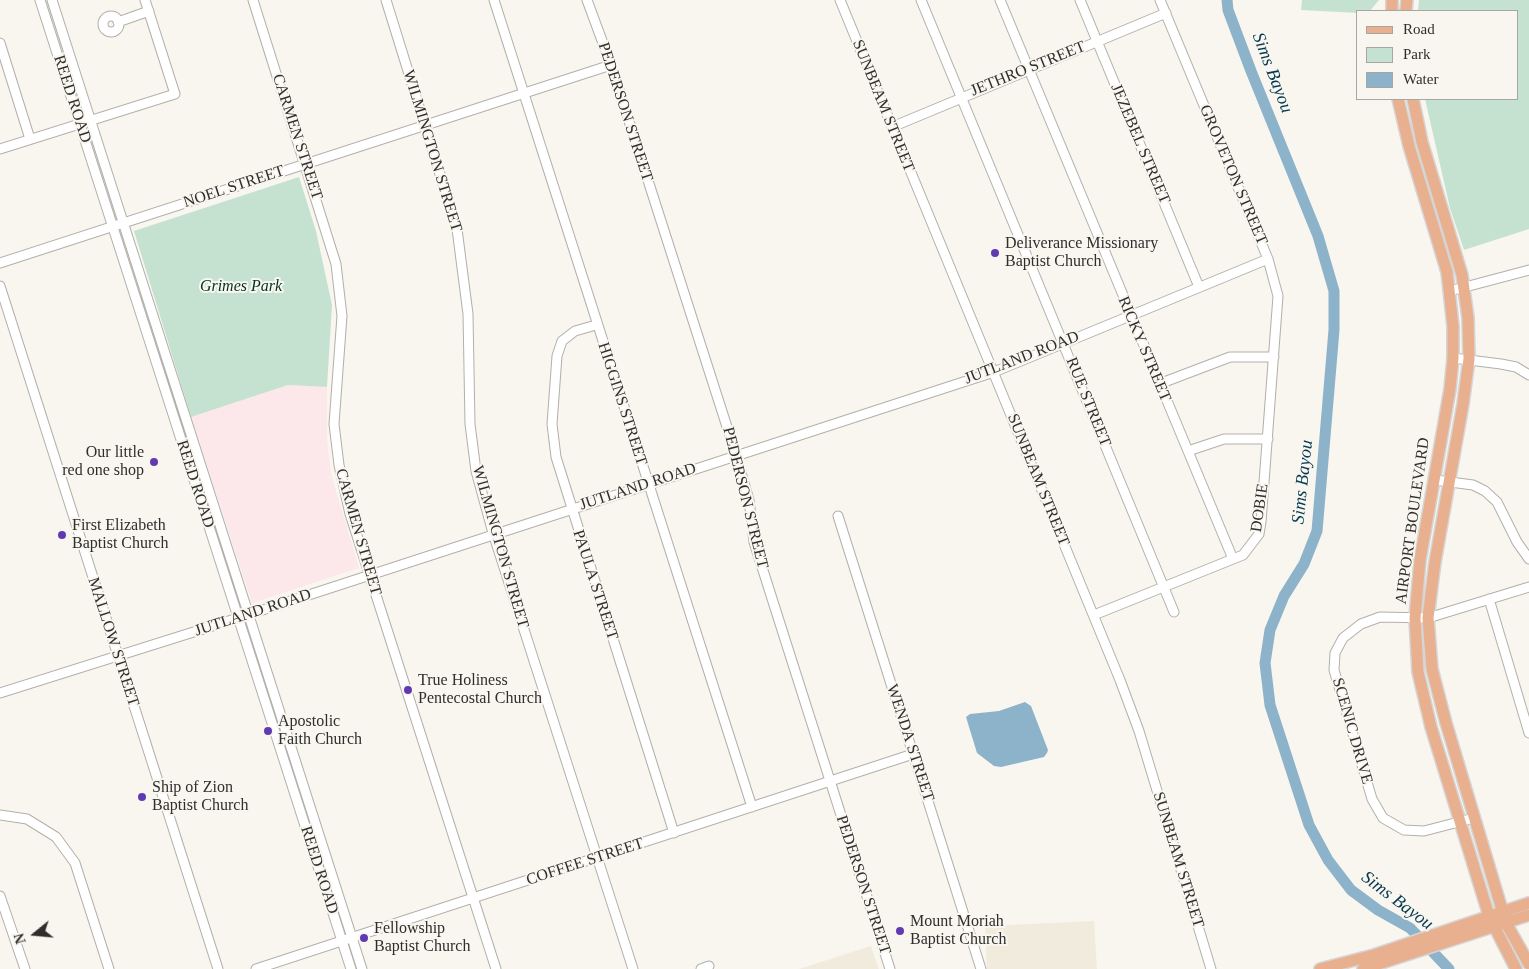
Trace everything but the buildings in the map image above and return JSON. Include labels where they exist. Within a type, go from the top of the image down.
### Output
[{"type":"main road","name":"AIRPORT BOULEVARD","points":[[1398,100],[1409,146],[1441,251],[1450,291],[1453,358],[1435,480],[1420,560],[1422,618],[1418,672],[1431,728],[1489,916],[1516,969]]},
{"type":"main road","name":"AIRPORT BOULEVARD","points":[[1412,100],[1422,142],[1465,289],[1469,359],[1449,483],[1422,618],[1432,669],[1446,723],[1504,918],[1529,964]]},
{"type":"main road","points":[[1409,146],[1422,142]]},
{"type":"main road","points":[[1431,728],[1446,723]]},
{"type":"main road","points":[[1320,969],[1383,964],[1493,927],[1529,903]]},
{"type":"main road","points":[[1363,965],[1374,955],[1489,916],[1504,918],[1529,915]]},
{"type":"street","name":"REED ROAD","points":[[40,0],[351,969]]},
{"type":"street","name":"REED ROAD","points":[[52,0],[362,969]]},
{"type":"street","points":[[0,149],[175,94],[145,0]]},
{"type":"street","name":"CARMEN STREET","points":[[253,0],[336,264],[342,316],[334,402],[336,444],[350,514],[496,969]]},
{"type":"street","name":"WILMINGTON STREET","points":[[386,0],[457,229],[468,314],[470,424],[476,471],[493,533],[633,969]]},
{"type":"street","name":"HIGGINS STREET","points":[[494,0],[596,325],[752,807]]},
{"type":"street","name":"PEDERSON STREET","points":[[587,0],[611,65],[736,455],[749,500],[754,542],[890,969]]},
{"type":"street","name":"SUNBEAM STREET","points":[[840,0],[1094,615],[1139,731],[1211,969]]},
{"type":"street","name":"RUE STREET","points":[[921,0],[1174,612]]},
{"type":"street","name":"RICKY STREET","points":[[1000,0],[1130,316],[1233,559]]},
{"type":"street","name":"JEZEBEL STREET","points":[[1080,0],[1199,287]]},
{"type":"street","name":"GROVETON STREET","points":[[1160,0],[1268,259],[1278,296],[1274,357]]},
{"type":"street","points":[[118,22],[149,11]]},
{"type":"street","name":"JETHRO STREET","points":[[892,127],[1029,68],[1166,13]]},
{"type":"street","points":[[0,43],[30,139]]},
{"type":"street","name":"NOEL STREET","points":[[0,263],[611,65]]},
{"type":"street","name":"JUTLAND ROAD","points":[[0,693],[238,618],[493,533],[994,372],[1268,259]]},
{"type":"street","points":[[1450,291],[1465,289],[1529,270]]},
{"type":"street","name":"MALLOW STREET","points":[[0,286],[218,969]]},
{"type":"street","points":[[145,323],[155,320]]},
{"type":"street","name":"PAULA STREET","points":[[596,325],[575,331],[562,341],[556,356],[552,424],[556,457],[674,833]]},
{"type":"street","points":[[1159,384],[1230,357],[1274,357]]},
{"type":"street","name":"DOBIE","points":[[1094,615],[1233,559],[1243,554],[1259,534],[1274,357]]},
{"type":"street","points":[[1453,358],[1516,367],[1529,375]]},
{"type":"street","points":[[180,437],[191,434]]},
{"type":"street","points":[[1188,451],[1224,439],[1268,439]]},
{"type":"street","points":[[1435,480],[1473,485],[1485,491],[1497,502],[1517,542],[1529,559]]},
{"type":"street","points":[[206,516],[216,512]]},
{"type":"street","name":"WENDA STREET","points":[[838,516],[981,969]]},
{"type":"street","name":"SCENIC DRIVE","points":[[1474,818],[1424,831],[1404,830],[1383,818],[1372,799],[1334,670],[1335,653],[1343,638],[1361,624],[1380,617],[1422,618],[1529,587]]},
{"type":"street","points":[[1489,599],[1529,733]]},
{"type":"street","points":[[268,713],[280,709]]},
{"type":"street","name":"COFFEE STREET","points":[[256,969],[913,754]]},
{"type":"street","points":[[302,818],[313,814]]},
{"type":"street","points":[[0,815],[27,819],[56,837],[75,863],[109,969]]},
{"type":"street","points":[[0,896],[25,969]]},
{"type":"shaded area","points":[[288,385],[327,387],[327,439],[331,474],[359,568],[252,603],[191,417]]},
{"type":"shaded area","points":[[1094,921],[1097,969],[987,969],[985,926]]},
{"type":"shaded area","points":[[871,946],[879,969],[799,969]]},
{"type":"green space","points":[[1302,0],[1379,0],[1371,10],[1356,10],[1356,13],[1301,10]]},
{"type":"green space","points":[[1419,0],[1529,0],[1529,229],[1464,250],[1450,208],[1425,100],[1519,100],[1519,10],[1418,10]]},
{"type":"green space","name":"Grimes Park","points":[[299,177],[316,231],[332,305],[327,387],[288,385],[191,417],[134,231]]},
{"type":"water","points":[[1025,702],[1031,706],[1048,750],[1047,753],[1044,757],[1001,767],[994,766],[977,753],[966,717],[970,714],[999,711]]},
{"type":"waterway","name":"Sims Bayou","points":[[1227,0],[1228,10],[1251,71],[1318,236],[1334,291],[1334,330],[1317,531],[1304,564],[1284,596],[1270,630],[1265,663],[1270,705],[1309,825],[1328,860],[1351,890],[1378,910],[1410,928],[1449,969]]},
{"type":"place","name":"Deliverance Missionary Baptist Church","points":[[995,253]]},
{"type":"place","name":"Our little red one shop","points":[[154,462]]},
{"type":"place","name":"First Elizabeth Baptist Church","points":[[62,535]]},
{"type":"place","name":"True Holiness Pentecostal Church","points":[[408,690]]},
{"type":"place","name":"Apostolic Faith Church","points":[[268,731]]},
{"type":"place","name":"Ship of Zion Baptist Church","points":[[142,797]]},
{"type":"place","name":"Mount Moriah Baptist Church","points":[[900,931]]},
{"type":"place","name":"Fellowship Baptist Church","points":[[364,938]]}]
